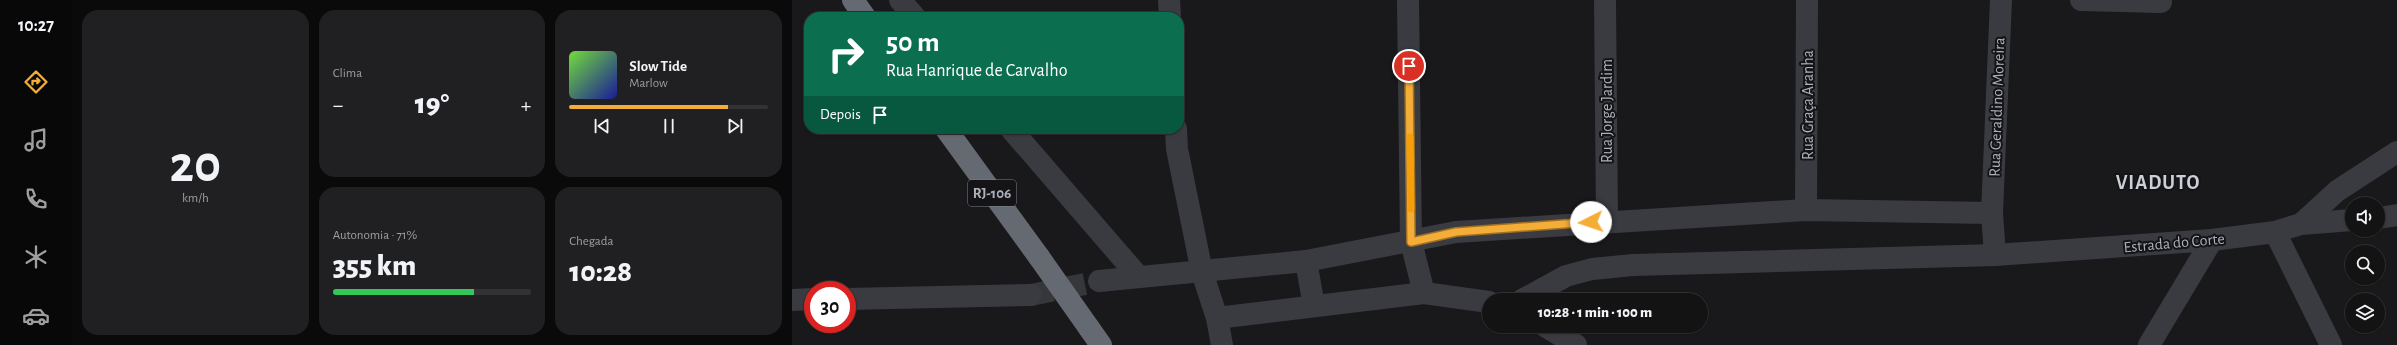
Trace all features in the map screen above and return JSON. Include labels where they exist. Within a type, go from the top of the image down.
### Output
[{"type":"highway","points":[[853,0],[861,12]]},
{"type":"highway","name":"RJ-106","points":[[950,134],[1102,345]]},
{"type":"street","points":[[900,0],[911,12]]},
{"type":"street","points":[[1169,0],[1170,12]]},
{"type":"street","points":[[1408,0],[1411,242],[1424,293]]},
{"type":"street","name":"Rua Jorge Jardim","points":[[1605,0],[1606,221]]},
{"type":"street","name":"Rua Graça Aranha","points":[[1806,210],[1807,0]]},
{"type":"street","name":"Rua Geraldino Moreira","points":[[1995,255],[1992,213],[2001,0]]},
{"type":"street","points":[[2081,0],[2160,2]]},
{"type":"street","points":[[1015,134],[1138,276]]},
{"type":"street","points":[[1176,134],[1176,149],[1202,272],[1217,318],[1222,345]]},
{"type":"street","points":[[2301,224],[2337,191],[2397,152]]},
{"type":"street","points":[[1099,281],[1138,276],[1202,272],[1306,261],[1411,242],[1456,232],[1606,221],[1806,210],[1992,213]]},
{"type":"street","points":[[2385,217],[2397,215]]},
{"type":"street","name":"Estrada do Corte","points":[[1535,293],[1566,276],[1592,269],[1633,265],[1995,255],[2212,240],[2275,232],[2301,224],[2345,221]]},
{"type":"street","points":[[2275,232],[2331,345]]},
{"type":"street","points":[[2149,345],[2212,240]]},
{"type":"street","points":[[1306,261],[1314,306]]},
{"type":"street","points":[[1217,318],[1424,293],[1482,301]]},
{"type":"street","points":[[856,299],[1031,295]]},
{"type":"street","points":[[792,300],[804,299]]},
{"type":"street","points":[[1556,333],[1576,345]]},
{"type":"tunnel","points":[[1031,295],[1099,281]]},
{"type":"slow traffic","points":[[1410,137],[1411,209]]},
{"type":"district","name":"VIADUTO","points":[[2158,182]]},
{"type":"route","points":[[1409,66],[1411,242],[1456,232],[1591,222]]}]
